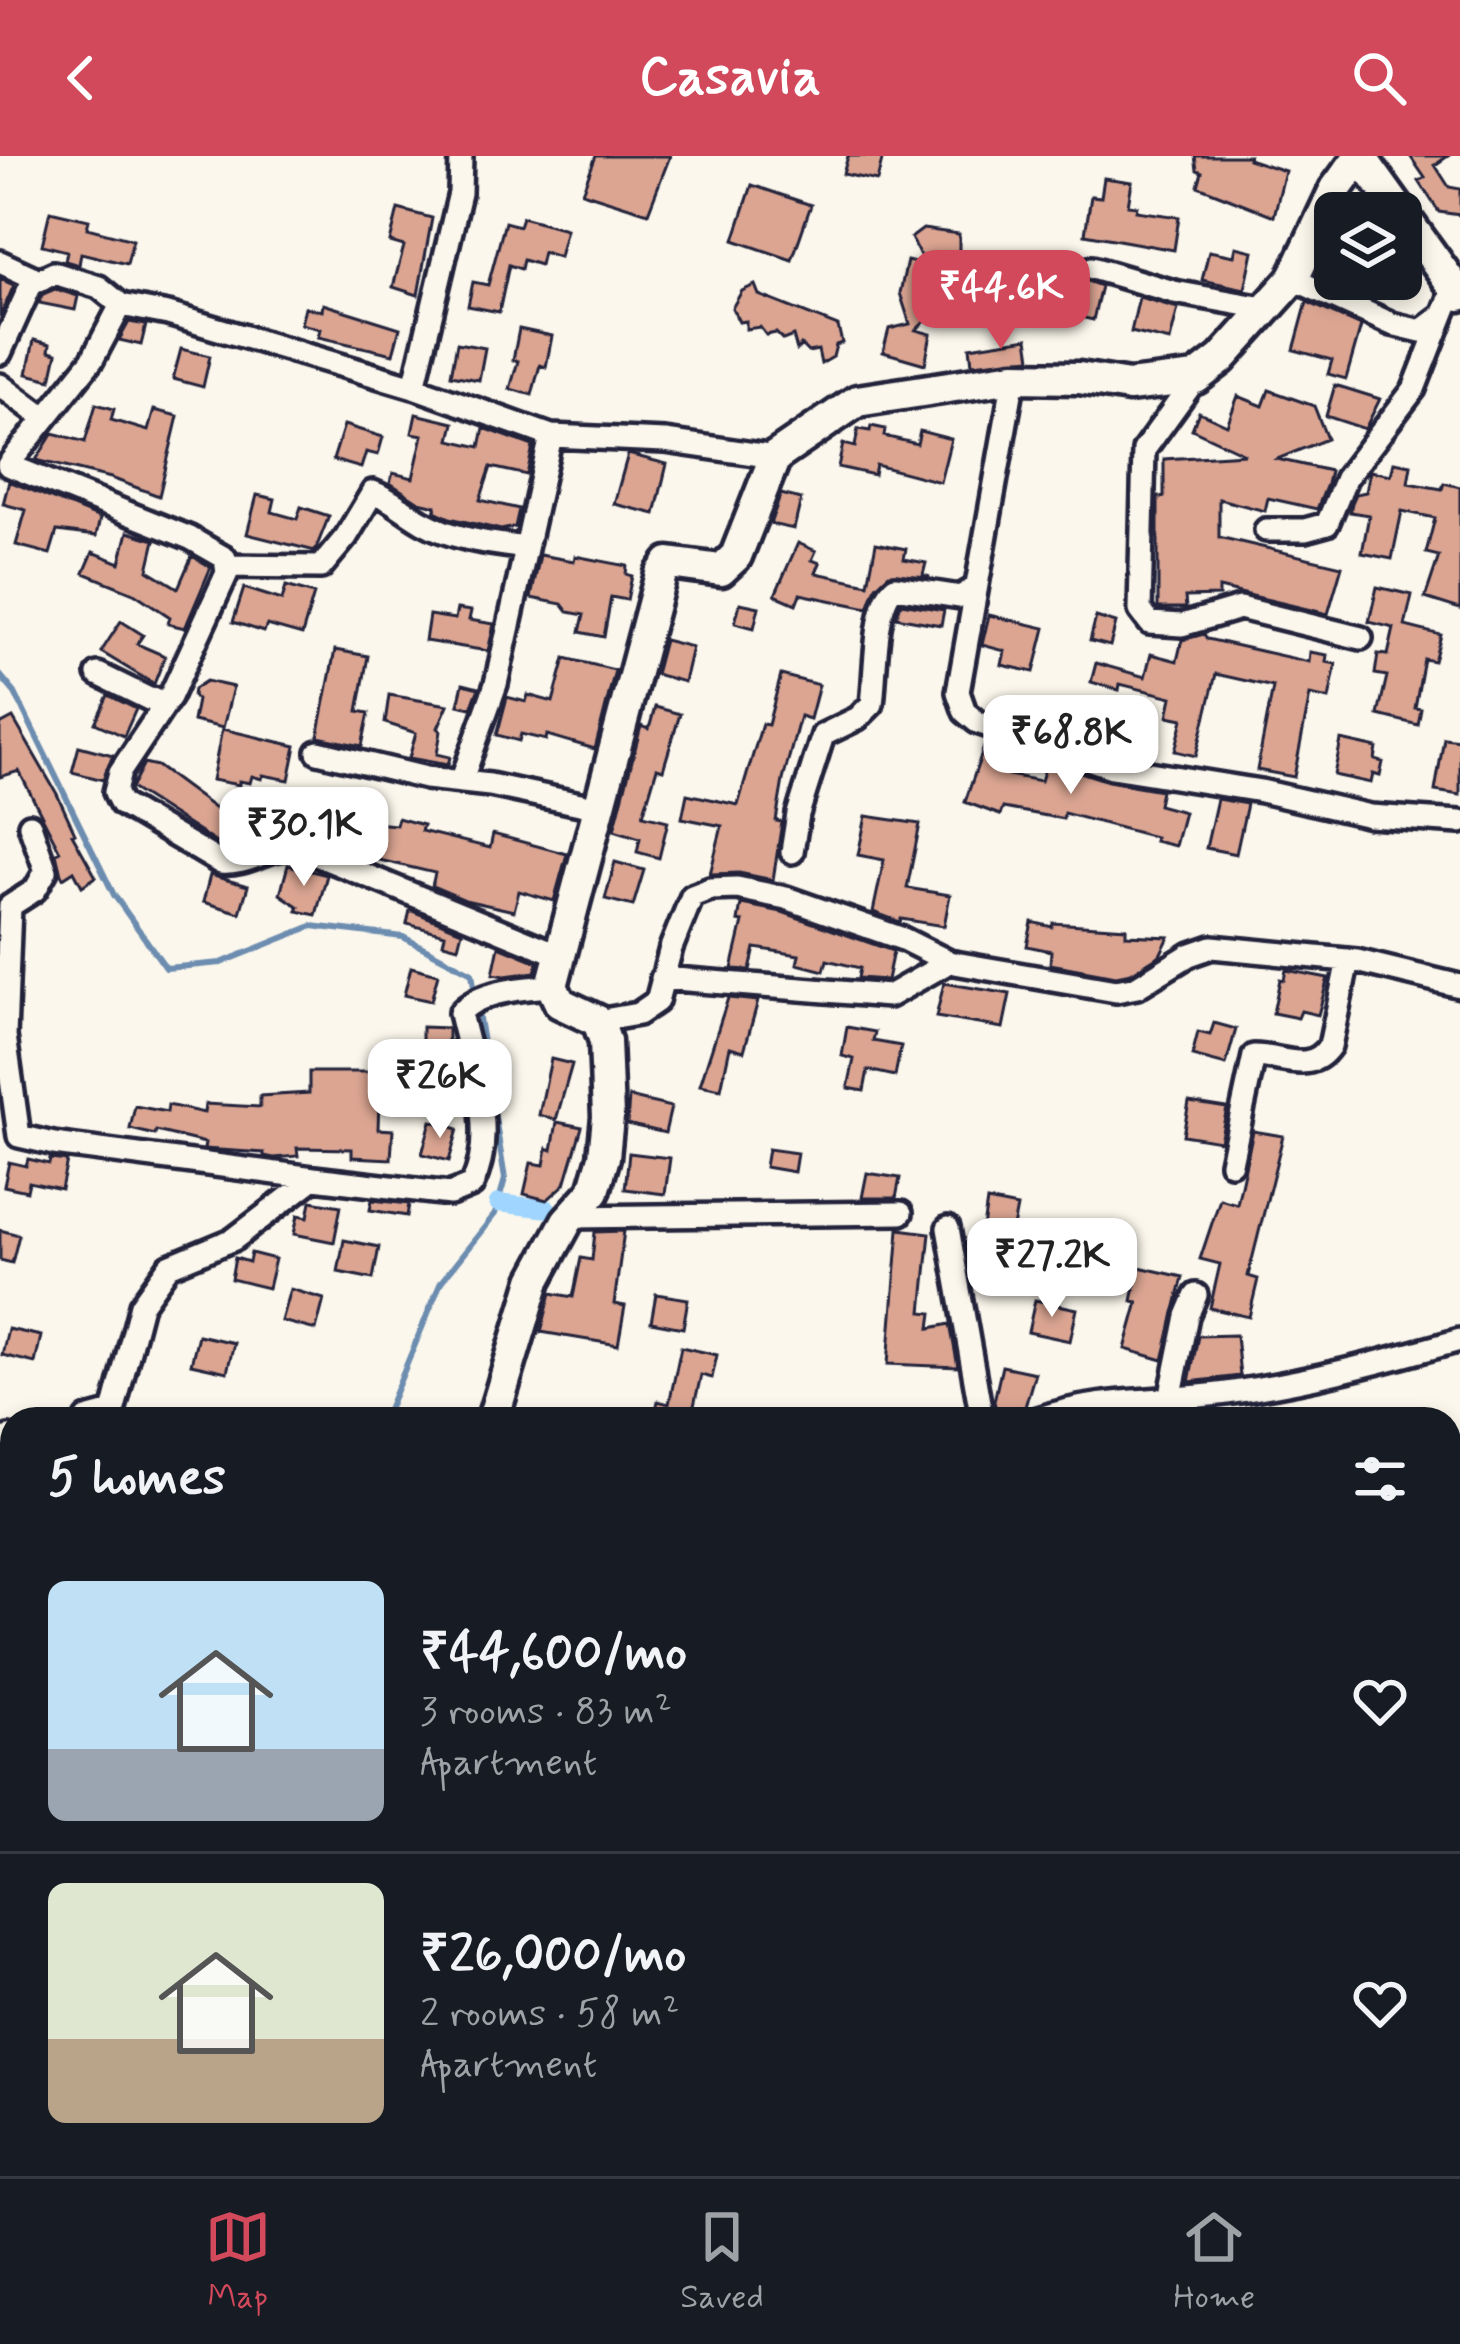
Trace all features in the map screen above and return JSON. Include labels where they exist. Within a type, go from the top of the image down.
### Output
[{"type":"street","points":[[414,387],[460,193],[461,156]]},
{"type":"street","points":[[1361,638],[1240,608],[1182,625],[1150,623],[1140,610],[1144,449],[1196,378],[1221,359],[1293,279],[1335,190],[1360,156],[1452,299]]},
{"type":"street","points":[[0,262],[39,280],[54,273],[100,287],[121,305],[168,314],[414,387],[551,436],[665,441],[775,457]]},
{"type":"street","points":[[1092,268],[1140,284],[1269,308]]},
{"type":"street","points":[[0,353],[34,278]]},
{"type":"street","points":[[1293,279],[1392,324],[1421,332],[1452,299]]},
{"type":"street","points":[[1266,530],[1305,530],[1327,524],[1346,478],[1414,388],[1452,299]]},
{"type":"street","points":[[121,305],[92,361],[8,465],[190,538],[225,558],[227,566],[167,701],[120,772],[115,792],[121,804],[221,863],[239,865],[286,846],[302,849],[560,955]]},
{"type":"street","points":[[1196,378],[1129,386],[1078,378],[1014,377],[857,401],[775,457],[736,556],[721,570],[669,563],[661,574],[552,986],[565,1007],[598,1021],[622,1019],[650,1008],[657,1001],[692,896],[710,889],[737,888],[786,898],[903,939],[949,962],[1116,991],[1137,986],[1212,946],[1348,960],[1460,986]]},
{"type":"street","points":[[1014,377],[958,692],[964,712],[977,722],[1112,767],[1261,791],[1370,816],[1460,822]]},
{"type":"street","points":[[0,385],[43,418]]},
{"type":"street","points":[[461,782],[496,684],[551,436]]},
{"type":"street","points":[[227,566],[321,567],[373,492],[424,522],[468,540],[526,548]]},
{"type":"street","points":[[791,852],[823,735],[858,718],[872,704],[880,609],[886,593],[896,586],[960,597],[974,588]]},
{"type":"street","points":[[98,674],[149,699],[167,701]]},
{"type":"street","points":[[318,752],[426,778],[599,808]]},
{"type":"street","points":[[30,825],[46,871],[35,890],[10,906],[3,1036],[19,1136],[449,1194],[472,1185],[483,1162],[481,1100],[460,1013],[479,1000],[552,986]]},
{"type":"street","points":[[1231,1162],[1254,1055],[1299,1064],[1323,1056],[1330,1046],[1348,960]]},
{"type":"street","points":[[662,978],[890,996],[949,962]]},
{"type":"street","points":[[497,1407],[535,1280],[571,1217],[594,1191],[608,1136],[605,1041],[598,1021]]},
{"type":"street","points":[[113,1407],[141,1305],[169,1266],[234,1239],[314,1178]]},
{"type":"street","points":[[571,1217],[901,1213]]},
{"type":"street","points":[[948,1228],[980,1407]]},
{"type":"street","points":[[1170,1399],[1187,1316],[1196,1295]]},
{"type":"street","points":[[1071,1407],[1129,1398],[1170,1399],[1336,1375],[1460,1340]]},
{"type":"building","points":[[596,156],[670,156],[648,213],[582,192]]},
{"type":"building","points":[[848,156],[883,156],[877,181],[843,174]]},
{"type":"building","points":[[1195,156],[1249,156],[1285,171],[1274,216],[1198,186],[1202,172],[1197,170]]},
{"type":"building","points":[[1410,156],[1448,156],[1435,165],[1449,187],[1460,189],[1460,215],[1439,212]]},
{"type":"building","points":[[1104,178],[1132,182],[1128,205],[1137,206],[1136,211],[1179,217],[1174,250],[1085,234],[1091,196],[1101,197]]},
{"type":"building","points":[[752,185],[811,205],[792,260],[734,240]]},
{"type":"building","points":[[398,209],[432,218],[418,295],[393,287],[404,246],[390,242]]},
{"type":"building","points":[[50,211],[89,220],[87,228],[133,240],[127,264],[81,253],[79,265],[65,261],[67,251],[42,245]]},
{"type":"building","points":[[522,217],[566,229],[559,257],[543,252],[540,265],[523,260],[521,269],[509,265],[499,312],[468,306],[473,282],[488,285],[505,222],[519,226]]},
{"type":"building","points":[[923,229],[959,234],[959,250],[973,275],[991,264],[1004,272],[1040,276],[1065,312],[1070,291],[1078,293],[1082,279],[1101,286],[1093,320],[1041,308],[1038,316],[1026,322],[1014,312],[995,309],[987,317],[974,302],[960,310],[952,296],[916,330],[931,334],[925,364],[883,352],[889,329],[910,324],[900,293],[907,261],[925,265],[911,238]]},
{"type":"building","points":[[1236,247],[1253,251],[1245,289],[1202,280],[1209,251],[1234,256]]},
{"type":"building","points":[[0,279],[14,285],[0,317]]},
{"type":"building","points":[[755,285],[759,295],[838,326],[842,343],[836,345],[833,357],[821,364],[818,350],[808,352],[801,345],[797,350],[793,336],[783,340],[776,333],[766,335],[760,327],[746,329],[746,321],[739,322],[732,308],[742,291]]},
{"type":"building","points":[[55,289],[78,296],[75,310],[39,303],[43,294]]},
{"type":"building","points":[[1139,297],[1178,308],[1170,341],[1131,332]]},
{"type":"building","points":[[1307,302],[1361,326],[1346,379],[1328,374],[1332,360],[1294,350]]},
{"type":"building","points":[[323,304],[400,328],[393,354],[318,337],[320,329],[301,324],[305,307],[322,311]]},
{"type":"building","points":[[129,322],[146,325],[141,345],[119,340]]},
{"type":"building","points":[[519,329],[552,336],[546,367],[540,365],[532,395],[510,389],[518,361],[513,360]]},
{"type":"building","points":[[1028,338],[1031,358],[972,364],[970,347]]},
{"type":"building","points":[[34,340],[50,344],[49,351],[57,353],[51,380],[27,374]]},
{"type":"building","points":[[457,343],[485,348],[479,380],[451,375]]},
{"type":"building","points":[[181,349],[210,356],[203,387],[173,379]]},
{"type":"building","points":[[1335,385],[1380,399],[1365,429],[1326,416]]},
{"type":"building","points":[[1269,390],[1314,406],[1327,439],[1277,459],[1330,471],[1327,484],[1317,509],[1268,498],[1265,511],[1219,499],[1219,537],[1342,566],[1328,614],[1219,588],[1219,596],[1185,597],[1186,608],[1158,608],[1158,497],[1164,497],[1164,459],[1245,454],[1192,429],[1199,412],[1227,425],[1238,396],[1263,406]]},
{"type":"building","points":[[96,404],[114,409],[111,420],[148,431],[154,410],[178,416],[159,496],[111,478],[36,460],[53,433],[85,442]]},
{"type":"building","points":[[416,414],[454,423],[450,440],[480,447],[484,428],[533,446],[527,475],[491,467],[480,500],[519,509],[515,527],[501,530],[450,518],[390,483],[393,473],[413,478],[423,435],[412,433]]},
{"type":"building","points":[[344,425],[383,437],[378,455],[366,452],[361,468],[333,460]]},
{"type":"building","points":[[871,426],[885,429],[884,436],[917,444],[920,431],[951,439],[940,482],[876,465],[874,475],[838,467],[843,444],[855,447],[858,429],[870,431]]},
{"type":"building","points":[[628,454],[667,464],[655,514],[614,504]]},
{"type":"building","points":[[1394,462],[1411,465],[1408,483],[1460,487],[1460,609],[1425,598],[1439,556],[1426,553],[1435,518],[1402,511],[1392,559],[1362,553],[1369,515],[1350,512],[1352,503],[1356,494],[1366,492],[1370,471],[1391,475]]},
{"type":"building","points":[[9,481],[100,518],[96,536],[57,531],[50,554],[16,545],[26,510],[3,504]]},
{"type":"building","points":[[781,494],[801,499],[794,529],[770,524]]},
{"type":"building","points":[[257,495],[275,499],[272,512],[297,519],[301,507],[329,516],[315,551],[247,534]]},
{"type":"building","points":[[128,532],[155,540],[148,570],[178,588],[192,556],[211,567],[185,628],[168,624],[170,617],[134,593],[84,573],[93,552],[120,563]]},
{"type":"building","points":[[798,543],[816,551],[812,560],[820,563],[816,573],[868,584],[876,543],[906,549],[904,559],[926,563],[923,575],[930,577],[889,574],[876,586],[868,608],[800,594],[796,604],[775,595]]},
{"type":"building","points":[[540,555],[627,566],[626,574],[632,576],[627,600],[611,597],[604,637],[580,632],[584,615],[568,612],[562,604],[531,598]]},
{"type":"building","points":[[286,586],[314,594],[302,635],[267,625],[264,632],[233,622],[244,588],[282,600]]},
{"type":"building","points":[[1377,587],[1412,595],[1405,626],[1441,635],[1434,661],[1424,659],[1415,708],[1421,709],[1418,725],[1378,715],[1387,676],[1375,674],[1378,654],[1388,655],[1394,628],[1369,622]]},
{"type":"building","points":[[740,603],[759,607],[754,628],[735,623]]},
{"type":"building","points":[[901,603],[944,610],[941,625],[896,617]]},
{"type":"building","points":[[457,609],[471,611],[469,620],[494,624],[488,651],[425,641],[429,615],[455,619]]},
{"type":"building","points":[[989,615],[1045,628],[1034,672],[1002,665],[1005,651],[982,645]]},
{"type":"building","points":[[1096,617],[1116,623],[1110,646],[1090,641]]},
{"type":"building","points":[[121,621],[143,635],[137,644],[165,656],[154,684],[101,652]]},
{"type":"building","points":[[1204,634],[1207,639],[1309,662],[1310,652],[1327,655],[1326,662],[1336,664],[1329,699],[1310,695],[1294,777],[1257,770],[1273,687],[1216,674],[1196,756],[1175,751],[1183,719],[1168,716],[1172,697],[1091,682],[1096,663],[1145,677],[1151,654],[1177,661],[1182,640]]},
{"type":"building","points":[[664,640],[692,647],[684,682],[655,674]]},
{"type":"building","points":[[335,650],[368,656],[358,711],[369,713],[362,746],[318,737]]},
{"type":"building","points":[[565,658],[615,670],[595,749],[547,735],[546,740],[521,734],[519,741],[497,735],[507,697],[526,702],[528,695],[553,702]]},
{"type":"building","points":[[781,675],[819,685],[810,719],[800,716],[783,780],[773,880],[739,873],[710,874],[722,826],[682,818],[687,794],[738,805]]},
{"type":"building","points":[[206,681],[233,687],[223,728],[193,721],[194,689]]},
{"type":"building","points":[[463,684],[479,688],[471,708],[458,705]]},
{"type":"building","points":[[108,695],[136,709],[124,736],[95,723]]},
{"type":"building","points":[[389,695],[448,705],[438,728],[437,754],[450,757],[448,765],[409,758],[416,733],[385,723]]},
{"type":"building","points":[[655,707],[680,714],[643,815],[668,821],[659,858],[637,852],[640,838],[614,830],[641,726],[649,729]]},
{"type":"building","points":[[1067,717],[1115,728],[1118,719],[1153,726],[1148,748],[1096,738],[1095,745],[1062,735]]},
{"type":"building","points":[[13,718],[57,794],[96,877],[82,886],[74,871],[63,878],[56,853],[60,851],[19,771],[0,777],[0,725]]},
{"type":"building","points":[[222,729],[296,746],[289,780],[252,776],[250,783],[239,781],[239,785],[212,780]]},
{"type":"building","points":[[1444,738],[1460,740],[1460,795],[1435,791]]},
{"type":"building","points":[[1341,740],[1377,748],[1375,760],[1383,762],[1380,776],[1373,774],[1371,783],[1334,775]]},
{"type":"building","points":[[986,741],[1017,751],[1009,775],[1041,781],[1047,761],[1108,781],[1161,790],[1158,805],[1184,812],[1175,846],[1064,813],[1063,819],[1003,808],[1000,815],[965,802]]},
{"type":"building","points":[[79,746],[113,755],[103,780],[72,772]]},
{"type":"building","points":[[144,763],[157,766],[237,825],[221,846],[131,788]]},
{"type":"building","points":[[332,797],[365,805],[361,822],[396,825],[398,818],[423,825],[421,831],[490,848],[493,834],[567,854],[554,901],[519,891],[514,911],[465,900],[432,886],[435,873],[322,841]]},
{"type":"building","points":[[1217,799],[1247,804],[1236,854],[1206,848]]},
{"type":"building","points":[[866,816],[920,824],[907,888],[950,895],[944,926],[900,922],[873,912],[884,860],[858,855]]},
{"type":"building","points":[[615,862],[644,870],[633,906],[605,899]]},
{"type":"building","points":[[288,865],[327,875],[316,915],[297,911],[299,907],[280,894]]},
{"type":"building","points":[[210,875],[248,886],[240,913],[203,902]]},
{"type":"building","points":[[741,904],[782,912],[893,951],[887,980],[858,978],[860,968],[827,960],[824,971],[797,964],[799,955],[755,948],[750,970],[732,969],[743,922],[738,921]]},
{"type":"building","points":[[410,910],[462,931],[458,947],[443,943],[445,934],[407,924]]},
{"type":"building","points":[[1032,922],[1052,927],[1053,923],[1126,928],[1126,935],[1169,937],[1160,955],[1131,973],[1116,976],[1050,964],[1051,951],[1027,946]]},
{"type":"building","points":[[499,946],[538,962],[535,972],[493,974]]},
{"type":"building","points":[[411,967],[438,974],[431,1001],[404,995]]},
{"type":"building","points":[[1286,970],[1328,978],[1318,1015],[1301,1011],[1298,1018],[1273,1013]]},
{"type":"building","points":[[944,983],[1010,994],[1003,1028],[936,1017]]},
{"type":"building","points":[[728,998],[758,1001],[744,1051],[730,1047],[721,1089],[700,1085]]},
{"type":"building","points":[[1214,1023],[1236,1029],[1226,1065],[1192,1056],[1198,1032],[1210,1035]]},
{"type":"building","points":[[422,1027],[448,1028],[448,1051],[422,1051]]},
{"type":"building","points":[[847,1027],[875,1032],[873,1041],[901,1046],[895,1076],[868,1070],[864,1091],[848,1088],[854,1059],[842,1056]]},
{"type":"building","points":[[551,1059],[572,1064],[556,1120],[539,1115]]},
{"type":"building","points":[[309,1072],[380,1072],[378,1129],[393,1130],[391,1159],[352,1157],[352,1149],[297,1148],[298,1156],[274,1158],[264,1153],[204,1149],[205,1143],[130,1129],[135,1106],[167,1112],[168,1105],[204,1113],[205,1104],[260,1107],[260,1096],[309,1093]]},
{"type":"building","points":[[629,1097],[671,1107],[665,1133],[627,1124]]},
{"type":"building","points":[[1189,1102],[1227,1108],[1220,1141],[1183,1135]]},
{"type":"building","points":[[431,1121],[458,1129],[449,1161],[422,1154]]},
{"type":"building","points":[[557,1122],[582,1127],[565,1184],[547,1200],[524,1194],[531,1163],[544,1165],[547,1148],[552,1150]]},
{"type":"building","points":[[1253,1131],[1283,1136],[1248,1276],[1258,1279],[1249,1317],[1210,1308],[1220,1264],[1200,1259],[1220,1199],[1237,1204]]},
{"type":"building","points":[[768,1149],[797,1153],[794,1172],[765,1167]]},
{"type":"building","points":[[629,1153],[670,1158],[665,1194],[625,1189]]},
{"type":"building","points":[[28,1159],[49,1164],[50,1159],[67,1161],[61,1189],[29,1182],[27,1191],[4,1186],[9,1162],[26,1166]]},
{"type":"building","points":[[867,1173],[900,1178],[896,1198],[862,1198]]},
{"type":"building","points":[[372,1200],[409,1204],[407,1216],[370,1210]]},
{"type":"building","points":[[311,1201],[341,1206],[334,1242],[294,1234],[298,1215],[308,1217]]},
{"type":"building","points":[[987,1201],[1017,1207],[1002,1285],[975,1281]]},
{"type":"building","points":[[899,1229],[930,1233],[922,1312],[932,1313],[930,1328],[950,1324],[958,1367],[888,1364]]},
{"type":"building","points":[[0,1230],[19,1235],[12,1263],[0,1260]]},
{"type":"building","points":[[624,1231],[614,1304],[625,1306],[618,1345],[541,1332],[551,1293],[573,1297],[581,1258],[592,1260],[595,1232]]},
{"type":"building","points":[[344,1240],[379,1247],[373,1279],[338,1272]]},
{"type":"building","points":[[251,1253],[275,1259],[268,1288],[231,1279],[235,1258],[249,1262]]},
{"type":"building","points":[[1139,1267],[1183,1277],[1163,1360],[1125,1349],[1138,1302],[1132,1301]]},
{"type":"building","points":[[290,1289],[324,1299],[316,1330],[281,1321]]},
{"type":"building","points":[[656,1294],[688,1299],[683,1328],[651,1322]]},
{"type":"building","points":[[1035,1300],[1077,1309],[1070,1341],[1028,1332]]},
{"type":"building","points":[[8,1329],[41,1336],[35,1363],[2,1355]]},
{"type":"building","points":[[198,1335],[234,1343],[227,1372],[191,1364]]},
{"type":"building","points":[[1236,1335],[1240,1376],[1189,1382],[1198,1336]]},
{"type":"building","points":[[681,1347],[717,1355],[712,1378],[701,1375],[694,1407],[657,1407],[658,1401],[669,1404]]},
{"type":"building","points":[[1002,1366],[1035,1373],[1025,1407],[995,1407]]},
{"type":"waterway","points":[[0,675],[15,693],[114,895],[166,968],[221,963],[312,926],[403,937],[472,973],[475,993]]},
{"type":"waterway","points":[[389,1407],[441,1282],[495,1214],[505,1179],[477,1006]]},
{"type":"waterway","points":[[498,1203],[548,1209]]}]
